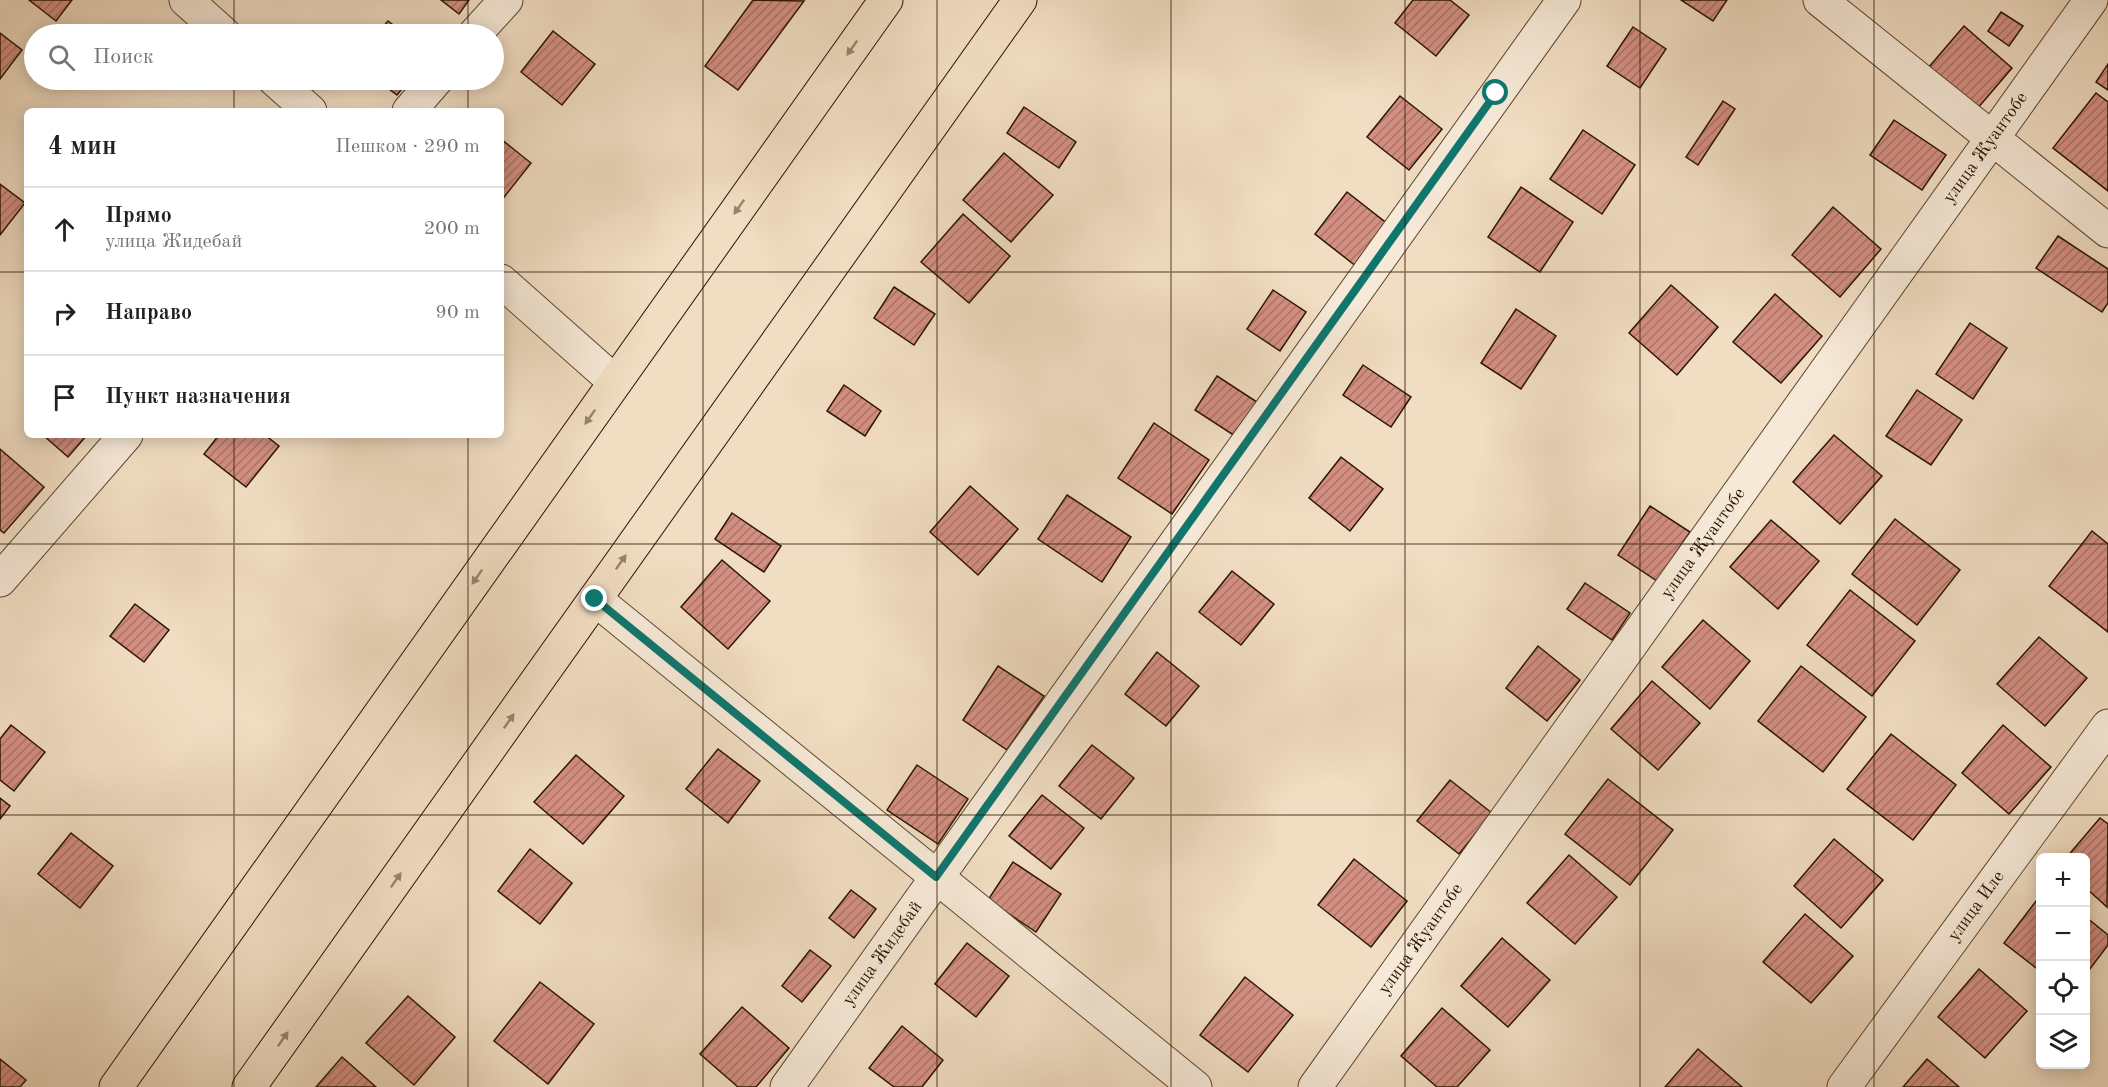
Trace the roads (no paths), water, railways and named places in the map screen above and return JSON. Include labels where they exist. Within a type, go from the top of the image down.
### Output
[{"type":"main road","points":[[116,1087],[886,0]]},
{"type":"main road","points":[[249,1087],[1020,0]]},
{"type":"street","points":[[186,0],[213,24]]},
{"type":"street","points":[[484,24],[506,0]]},
{"type":"street","name":"улица Жидебай","points":[[786,1087],[1564,0]]},
{"type":"street","points":[[1820,0],[2108,231]]},
{"type":"street","name":"улица Жуантобе","points":[[1315,1087],[2091,0]]},
{"type":"street","points":[[286,90],[307,108]]},
{"type":"street","points":[[412,108],[427,90]]},
{"type":"street","points":[[504,284],[615,382]]},
{"type":"street","points":[[0,580],[123,438]]},
{"type":"street","points":[[595,599],[1195,1087]]},
{"type":"street","name":"улица Иле","points":[[1844,1087],[2108,726]]}]
